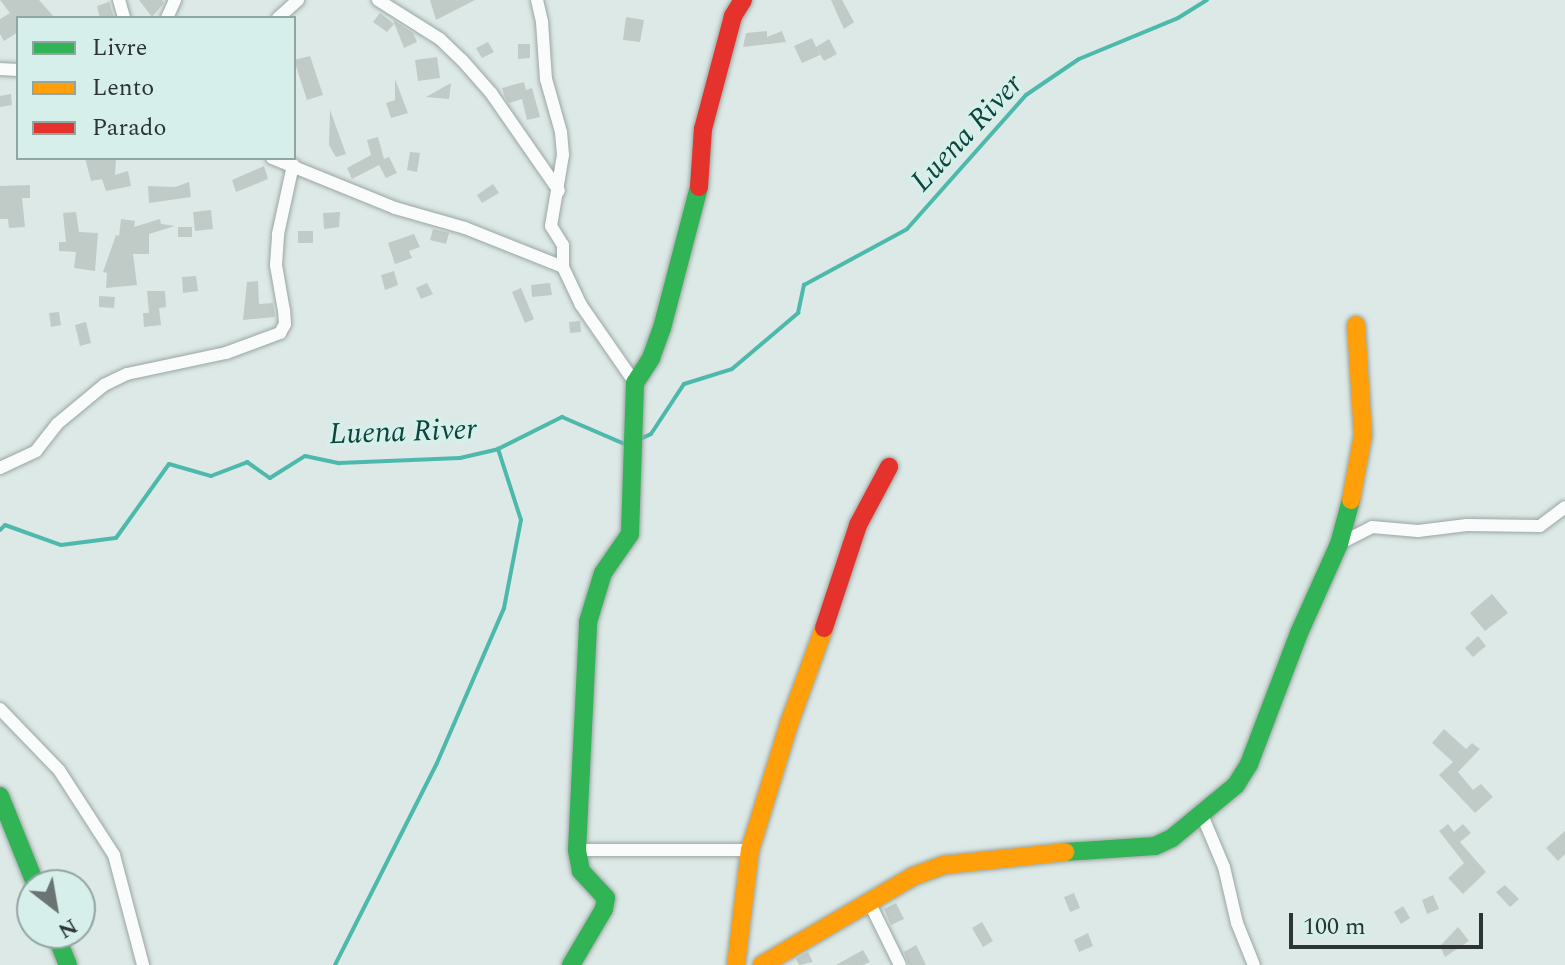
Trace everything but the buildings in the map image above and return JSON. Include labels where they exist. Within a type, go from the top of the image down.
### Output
[{"type":"street","points":[[280,16],[298,0]]},
{"type":"street","points":[[378,0],[440,39],[462,60],[491,93],[559,191]]},
{"type":"street","points":[[537,0],[542,22],[546,79],[561,132],[563,155],[559,191],[550,222],[565,253],[563,267],[581,305],[635,383]]},
{"type":"street","points":[[571,965],[604,909],[606,898],[581,871],[577,850],[588,622],[603,573],[630,534],[635,383],[651,358],[662,328],[699,187],[703,129],[733,16],[743,0]]},
{"type":"street","points":[[278,160],[395,208],[465,228],[563,267]]},
{"type":"street","points":[[0,468],[36,451],[68,413],[104,385],[127,374],[226,353],[280,333],[285,324],[276,265],[278,234],[293,165]]},
{"type":"street","points":[[762,965],[798,941],[870,904],[914,876],[944,865],[1061,851],[1145,848],[1172,838],[1236,785],[1249,764],[1299,633],[1339,544],[1361,463],[1363,435],[1356,325]]},
{"type":"street","points":[[736,965],[750,850],[790,721],[839,588],[858,525],[889,467]]},
{"type":"street","points":[[1339,544],[1364,528],[1418,531],[1467,525],[1540,526],[1565,507]]},
{"type":"street","points":[[1347,514],[1364,528]]},
{"type":"street","points":[[0,709],[59,770],[114,855],[144,963]]},
{"type":"street","points":[[0,796],[30,869]]},
{"type":"street","points":[[1202,815],[1228,879],[1237,923],[1254,965]]},
{"type":"street","points":[[577,850],[750,850]]},
{"type":"street","points":[[870,904],[900,965]]},
{"type":"waterway","name":"Luena River","points":[[638,440],[651,434],[684,384],[732,369],[798,313],[804,285],[907,229],[1026,95],[1079,59],[1178,18],[1207,0]]},
{"type":"waterway","name":"Luena River","points":[[0,530],[5,525],[61,545],[116,538],[169,464],[211,476],[247,462],[270,478],[305,456],[339,463],[460,458],[498,449],[562,417],[627,445]]},
{"type":"waterway","points":[[335,965],[437,763],[504,608],[521,520],[498,449]]},
{"type":"traffic: fast","points":[[571,965],[604,909],[606,898],[581,871],[577,850],[588,622],[603,573],[630,534],[635,383],[651,358],[662,328],[699,187]]},
{"type":"traffic: fast","points":[[1065,852],[1155,846],[1172,838],[1236,785],[1249,764],[1299,633],[1339,544],[1351,500]]},
{"type":"traffic: fast","points":[[0,796],[30,869]]},
{"type":"traffic: fast","points":[[62,949],[68,965]]},
{"type":"traffic: slow","points":[[1351,500],[1363,435],[1356,325]]},
{"type":"traffic: slow","points":[[736,965],[750,850],[790,721],[824,628]]},
{"type":"traffic: slow","points":[[762,965],[914,876],[944,865],[1065,852]]},
{"type":"traffic: jam","points":[[699,187],[703,129],[733,16],[743,0]]},
{"type":"traffic: jam","points":[[824,628],[858,525],[889,467]]}]
